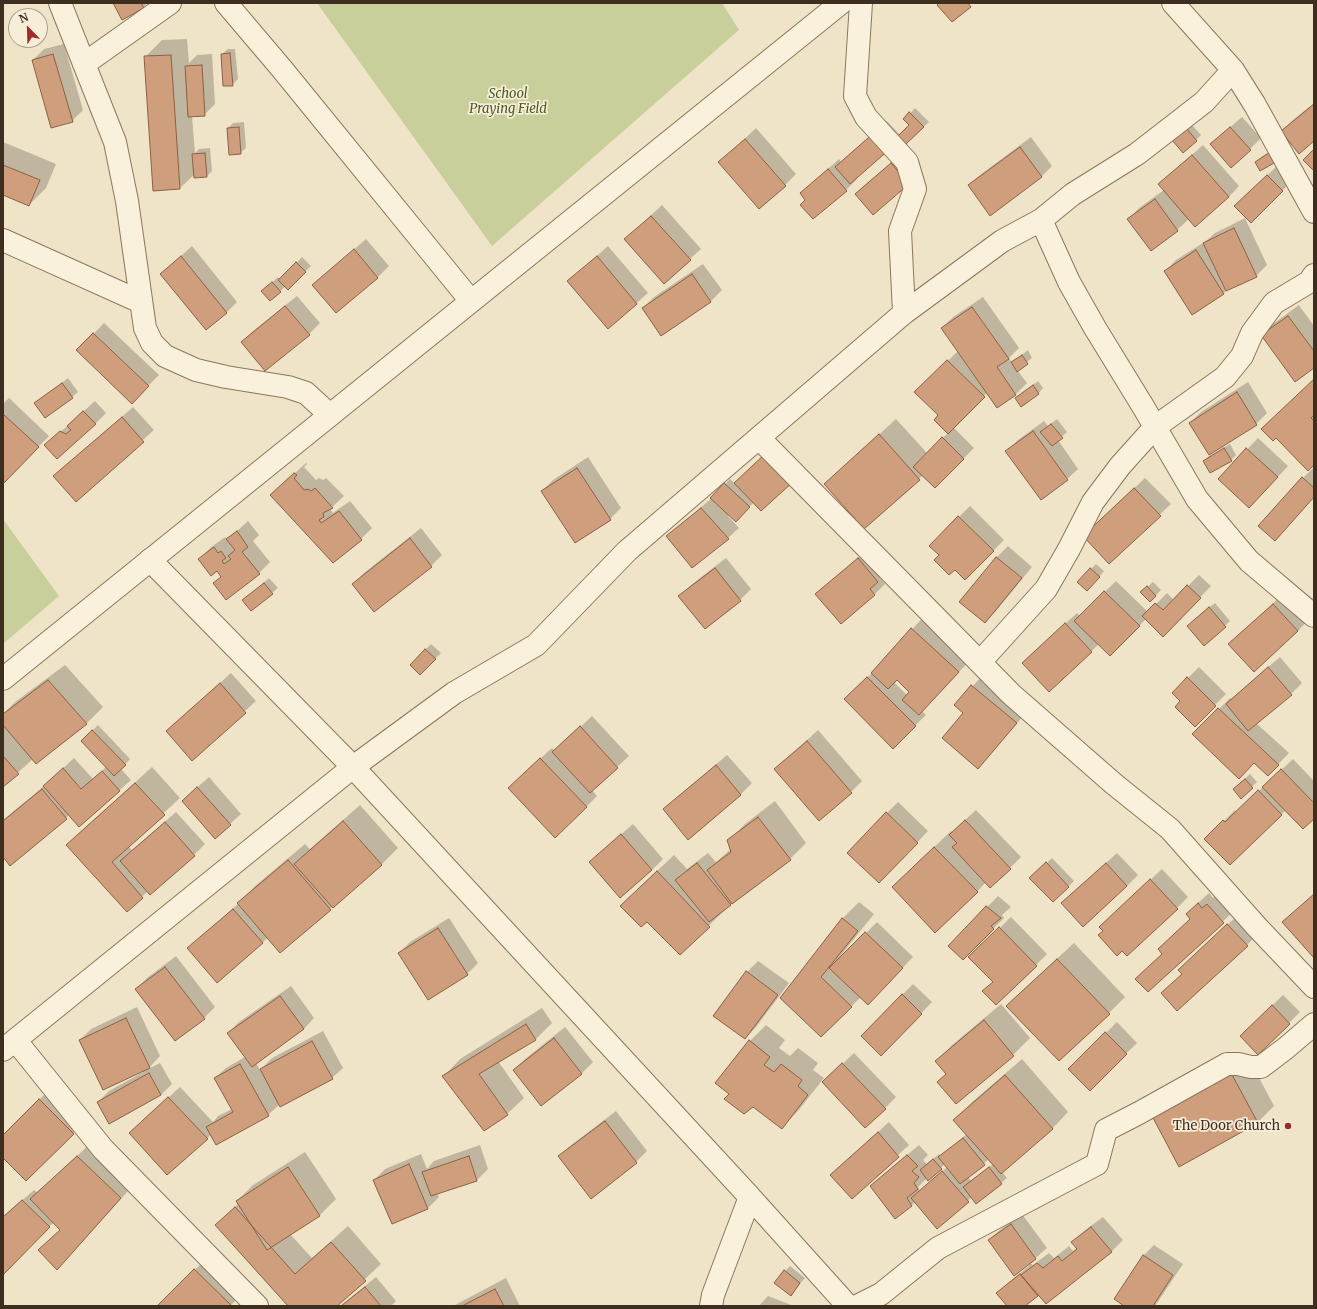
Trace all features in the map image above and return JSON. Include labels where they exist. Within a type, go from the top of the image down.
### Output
[{"type":"street","points":[[60,3],[115,142],[127,201],[145,328],[152,343],[165,356],[196,370],[226,377],[288,387],[306,393],[330,415]]},
{"type":"street","points":[[84,64],[170,3]]},
{"type":"street","points":[[226,3],[282,69],[471,301]]},
{"type":"street","points":[[3,679],[841,3]]},
{"type":"street","points":[[861,3],[855,96],[866,117],[907,162],[915,189],[900,231],[904,313]]},
{"type":"street","points":[[1173,3],[1233,70],[1256,105],[1314,212]]},
{"type":"street","points":[[257,1306],[103,1149],[9,1046],[353,767],[454,693],[536,645],[627,551],[904,313],[1002,241],[1041,220],[1073,194],[1143,150],[1204,102],[1233,70]]},
{"type":"street","points":[[1041,220],[1073,288],[1095,328],[1197,499],[1249,561],[1314,616]]},
{"type":"street","points":[[3,240],[141,302]]},
{"type":"street","points":[[980,662],[1046,589],[1069,549],[1092,502],[1120,466],[1155,427],[1225,377],[1242,356],[1252,333],[1274,303],[1309,282],[1314,275]]},
{"type":"street","points":[[759,438],[1012,694],[1109,779],[1170,829],[1257,927],[1314,987]]},
{"type":"street","points":[[150,560],[353,767],[750,1197],[848,1306]]},
{"type":"street","points":[[857,1306],[881,1294],[938,1248],[1097,1164],[1106,1130],[1227,1064],[1261,1067],[1314,1024]]},
{"type":"street","points":[[710,1306],[750,1197]]},
{"type":"green space","name":"School Praying Field","points":[[317,3],[722,3],[739,30],[492,246]]},
{"type":"green space","points":[[3,519],[59,596],[3,644]]},
{"type":"building","points":[[113,3],[141,3],[144,8],[122,20]]},
{"type":"building","points":[[939,3],[968,3],[971,7],[952,22],[937,5]]},
{"type":"building","points":[[230,53],[233,86],[223,86],[221,54]]},
{"type":"building","points":[[53,54],[73,122],[51,128],[32,60]]},
{"type":"building","points":[[171,55],[180,189],[153,191],[144,56]]},
{"type":"building","points":[[202,65],[205,116],[188,117],[185,66]]},
{"type":"building","points":[[1314,104],[1314,141],[1299,154],[1281,131]]},
{"type":"building","points":[[909,112],[924,127],[906,144],[898,136],[909,125],[903,119]]},
{"type":"building","points":[[239,127],[241,154],[229,155],[227,128]]},
{"type":"building","points":[[1230,127],[1251,150],[1231,168],[1210,144]]},
{"type":"building","points":[[1186,128],[1197,141],[1183,153],[1172,140]]},
{"type":"building","points":[[876,131],[891,148],[850,184],[835,167]]},
{"type":"building","points":[[745,139],[786,186],[759,209],[718,162]]},
{"type":"building","points":[[1020,147],[1042,177],[990,216],[968,185]]},
{"type":"building","points":[[1314,149],[1314,171],[1303,160]]},
{"type":"building","points":[[205,153],[207,177],[194,178],[192,154]]},
{"type":"building","points":[[1269,153],[1274,163],[1260,171],[1255,162]]},
{"type":"building","points":[[1192,155],[1229,197],[1195,227],[1158,184]]},
{"type":"building","points":[[891,163],[909,184],[873,215],[855,194]]},
{"type":"building","points":[[3,165],[40,180],[29,206],[3,195]]},
{"type":"building","points":[[828,169],[847,191],[813,219],[800,205],[805,200],[800,193]]},
{"type":"building","points":[[1267,175],[1283,191],[1251,223],[1234,206]]},
{"type":"building","points":[[1155,199],[1178,231],[1151,251],[1127,219]]},
{"type":"building","points":[[651,216],[691,260],[664,284],[624,239]]},
{"type":"building","points":[[1234,228],[1257,277],[1226,291],[1203,243]]},
{"type":"building","points":[[354,249],[378,278],[336,313],[312,285]]},
{"type":"building","points":[[1196,250],[1224,294],[1192,315],[1164,271]]},
{"type":"building","points":[[181,256],[227,313],[206,330],[160,274]]},
{"type":"building","points":[[597,256],[637,304],[608,329],[567,281]]},
{"type":"building","points":[[296,262],[306,272],[288,290],[278,280]]},
{"type":"building","points":[[692,274],[711,302],[661,336],[642,308]]},
{"type":"building","points":[[272,282],[281,292],[270,301],[261,291]]},
{"type":"building","points":[[285,306],[310,335],[265,371],[241,342]]},
{"type":"building","points":[[972,307],[1009,359],[997,367],[1016,395],[997,408],[941,328]]},
{"type":"building","points":[[1288,316],[1314,351],[1314,368],[1295,382],[1261,335]]},
{"type":"building","points":[[93,333],[149,386],[132,404],[76,350]]},
{"type":"building","points":[[1022,355],[1028,364],[1017,372],[1011,362]]},
{"type":"building","points":[[947,360],[985,397],[948,434],[934,420],[938,415],[914,392]]},
{"type":"building","points":[[1314,379],[1314,415],[1311,418],[1314,421],[1314,465],[1308,471],[1276,438],[1273,441],[1261,429]]},
{"type":"building","points":[[62,383],[73,398],[45,418],[34,403]]},
{"type":"building","points":[[1033,385],[1039,394],[1021,407],[1015,398]]},
{"type":"building","points":[[1237,392],[1257,425],[1209,455],[1189,423]]},
{"type":"building","points":[[83,411],[96,424],[57,459],[44,445],[60,431],[66,434],[71,430],[67,426]]},
{"type":"building","points":[[3,414],[39,447],[3,484]]},
{"type":"building","points":[[122,417],[144,442],[76,502],[53,476]]},
{"type":"building","points":[[1051,424],[1063,438],[1052,446],[1040,432]]},
{"type":"building","points":[[1033,431],[1068,480],[1041,500],[1005,451]]},
{"type":"building","points":[[879,434],[920,480],[864,529],[824,484]]},
{"type":"building","points":[[942,437],[964,459],[935,488],[913,467]]},
{"type":"building","points":[[1224,448],[1232,461],[1210,473],[1203,461]]},
{"type":"building","points":[[1246,448],[1278,477],[1249,508],[1218,479]]},
{"type":"building","points":[[766,453],[794,481],[761,511],[734,483]]},
{"type":"building","points":[[577,468],[611,520],[575,543],[541,491]]},
{"type":"building","points":[[294,473],[297,475],[294,478],[304,490],[308,489],[311,491],[315,488],[333,508],[323,513],[324,517],[319,520],[321,523],[339,511],[362,540],[333,563],[270,495]]},
{"type":"building","points":[[1302,477],[1314,488],[1314,497],[1275,541],[1258,526]]},
{"type":"building","points":[[724,483],[750,507],[736,522],[710,498]]},
{"type":"building","points":[[1134,488],[1161,516],[1109,564],[1083,536]]},
{"type":"building","points":[[701,508],[729,539],[692,568],[666,536]]},
{"type":"building","points":[[958,516],[994,551],[965,580],[955,570],[949,575],[934,560],[939,555],[929,546]]},
{"type":"building","points":[[237,531],[248,547],[242,552],[260,574],[226,600],[213,583],[221,577],[217,571],[211,576],[198,559],[214,547],[218,553],[221,551],[226,558],[222,561],[224,564],[231,559],[228,556],[235,550],[226,539]]},
{"type":"building","points":[[410,538],[432,567],[374,612],[352,584]]},
{"type":"building","points":[[996,557],[1022,578],[985,623],[959,602]]},
{"type":"building","points":[[858,558],[878,582],[870,589],[875,595],[841,624],[815,594]]},
{"type":"building","points":[[715,568],[741,601],[705,629],[678,596]]},
{"type":"building","points":[[1090,568],[1100,577],[1087,591],[1077,582]]},
{"type":"building","points":[[264,583],[273,594],[251,611],[242,600]]},
{"type":"building","points":[[1187,585],[1201,598],[1163,637],[1142,616],[1155,603],[1163,610]]},
{"type":"building","points":[[1147,586],[1156,596],[1150,602],[1140,592]]},
{"type":"building","points":[[1104,591],[1140,626],[1110,656],[1074,621]]},
{"type":"building","points":[[1273,604],[1298,631],[1254,672],[1228,644]]},
{"type":"building","points":[[1209,607],[1226,627],[1204,646],[1187,626]]},
{"type":"building","points":[[1065,623],[1092,652],[1049,692],[1022,663]]},
{"type":"building","points":[[911,628],[959,672],[919,715],[902,700],[909,692],[897,680],[888,689],[871,673]]},
{"type":"building","points":[[425,649],[436,659],[420,675],[410,665]]},
{"type":"building","points":[[1268,667],[1292,695],[1248,731],[1226,704]]},
{"type":"building","points":[[867,677],[916,726],[893,749],[844,699]]},
{"type":"building","points":[[1187,677],[1216,706],[1195,727],[1175,707],[1180,701],[1172,693]]},
{"type":"building","points":[[48,680],[87,724],[36,764],[3,725],[3,714]]},
{"type":"building","points":[[220,683],[246,713],[192,761],[166,731]]},
{"type":"building","points":[[971,685],[1017,723],[978,769],[942,738],[963,713],[954,705]]},
{"type":"building","points":[[1218,708],[1279,765],[1268,776],[1254,763],[1239,779],[1192,734]]},
{"type":"building","points":[[580,726],[618,768],[590,793],[552,752]]},
{"type":"building","points":[[92,730],[126,765],[114,776],[81,741]]},
{"type":"building","points":[[807,741],[852,793],[819,821],[774,769]]},
{"type":"building","points":[[3,756],[19,774],[3,787]]},
{"type":"building","points":[[540,758],[587,807],[555,838],[508,788]]},
{"type":"building","points":[[716,765],[741,795],[688,840],[663,809]]},
{"type":"building","points":[[63,768],[81,789],[102,771],[120,791],[79,827],[43,786]]},
{"type":"building","points":[[1281,769],[1314,803],[1314,819],[1303,829],[1262,787]]},
{"type":"building","points":[[1245,779],[1253,788],[1241,799],[1233,789]]},
{"type":"building","points":[[135,783],[165,815],[112,862],[143,898],[127,912],[66,845]]},
{"type":"building","points":[[197,787],[231,825],[215,839],[182,801]]},
{"type":"building","points":[[42,789],[67,819],[10,866],[3,857],[3,821]]},
{"type":"building","points":[[1258,790],[1282,815],[1230,865],[1204,839],[1223,820],[1225,822]]},
{"type":"building","points":[[886,812],[918,843],[879,883],[847,853]]},
{"type":"building","points":[[758,817],[791,860],[732,904],[707,870],[731,852],[727,840]]},
{"type":"building","points":[[965,820],[1011,869],[990,888],[952,847],[957,843],[949,835]]},
{"type":"building","points":[[343,821],[382,865],[333,908],[294,864]]},
{"type":"building","points":[[165,822],[195,856],[150,895],[120,861]]},
{"type":"building","points":[[621,834],[652,870],[620,898],[589,862]]},
{"type":"building","points":[[934,847],[978,892],[935,933],[892,887]]},
{"type":"building","points":[[288,860],[331,910],[280,953],[237,903]]},
{"type":"building","points":[[1046,862],[1069,887],[1053,902],[1029,878]]},
{"type":"building","points":[[697,863],[731,905],[709,922],[675,880]]},
{"type":"building","points":[[1106,863],[1127,886],[1083,927],[1061,903]]},
{"type":"building","points":[[657,871],[710,927],[680,955],[647,922],[641,927],[620,906]]},
{"type":"building","points":[[1150,879],[1178,909],[1127,956],[1122,951],[1117,956],[1098,935],[1103,931],[1099,927]]},
{"type":"building","points":[[1314,894],[1314,958],[1282,922]]},
{"type":"building","points":[[1198,903],[1202,908],[1207,904],[1224,923],[1148,992],[1135,979],[1162,954],[1158,949],[1190,919],[1186,914]]},
{"type":"building","points":[[986,906],[1001,918],[991,926],[994,929],[963,960],[948,946]]},
{"type":"building","points":[[233,909],[263,943],[217,983],[187,948]]},
{"type":"building","points":[[842,918],[858,931],[821,977],[852,1007],[821,1037],[780,998]]},
{"type":"building","points":[[1227,924],[1248,946],[1177,1011],[1161,993],[1182,974],[1178,970]]},
{"type":"building","points":[[999,927],[1037,966],[996,1005],[982,991],[993,982],[968,957]]},
{"type":"building","points":[[438,928],[468,975],[428,1000],[398,953]]},
{"type":"building","points":[[865,932],[903,968],[868,1005],[829,968]]},
{"type":"building","points":[[1057,959],[1110,1014],[1059,1061],[1006,1006]]},
{"type":"building","points":[[165,967],[205,1019],[175,1041],[135,989]]},
{"type":"building","points":[[746,971],[778,995],[745,1039],[713,1016]]},
{"type":"building","points":[[902,994],[922,1014],[881,1056],[861,1036]]},
{"type":"building","points":[[280,996],[304,1029],[252,1067],[227,1033]]},
{"type":"building","points":[[1272,1005],[1290,1024],[1258,1055],[1240,1036]]},
{"type":"building","points":[[126,1018],[150,1068],[103,1090],[79,1040]]},
{"type":"building","points":[[984,1020],[1014,1056],[956,1104],[937,1082],[946,1074],[935,1061]]},
{"type":"building","points":[[526,1024],[536,1040],[479,1074],[508,1115],[484,1131],[442,1076]]},
{"type":"building","points":[[1105,1032],[1127,1054],[1090,1091],[1068,1069]]},
{"type":"building","points":[[554,1038],[582,1074],[541,1106],[513,1070]]},
{"type":"building","points":[[749,1040],[770,1057],[764,1065],[774,1072],[781,1064],[802,1080],[798,1086],[808,1095],[782,1129],[753,1107],[744,1114],[724,1099],[729,1094],[715,1083]]},
{"type":"building","points":[[312,1041],[333,1079],[280,1107],[260,1069]]},
{"type":"building","points":[[842,1063],[886,1109],[865,1128],[822,1082]]},
{"type":"building","points":[[240,1064],[269,1116],[216,1145],[206,1127],[233,1112],[214,1078]]},
{"type":"building","points":[[1230,1071],[1258,1123],[1179,1167],[1151,1114]]},
{"type":"building","points":[[149,1073],[161,1095],[109,1124],[97,1102]]},
{"type":"building","points":[[1005,1075],[1053,1129],[1001,1174],[953,1120]]},
{"type":"building","points":[[168,1097],[208,1139],[167,1175],[129,1133]]},
{"type":"building","points":[[39,1099],[74,1134],[26,1181],[3,1158],[3,1135]]},
{"type":"building","points":[[605,1121],[637,1163],[591,1199],[558,1156]]},
{"type":"building","points":[[878,1132],[899,1157],[852,1199],[830,1175]]},
{"type":"building","points":[[963,1138],[985,1165],[960,1184],[938,1157]]},
{"type":"building","points":[[907,1155],[918,1166],[912,1171],[919,1177],[914,1183],[918,1189],[907,1198],[912,1206],[895,1219],[870,1186]]},
{"type":"building","points":[[77,1156],[121,1198],[57,1270],[38,1250],[60,1230],[30,1199]]},
{"type":"building","points":[[469,1156],[477,1181],[431,1196],[422,1172]]},
{"type":"building","points":[[933,1159],[942,1169],[928,1181],[920,1170]]},
{"type":"building","points":[[409,1164],[428,1209],[392,1224],[373,1180]]},
{"type":"building","points":[[288,1167],[320,1216],[267,1250],[236,1201]]},
{"type":"building","points":[[989,1167],[1002,1184],[976,1204],[963,1187]]},
{"type":"building","points":[[942,1171],[969,1202],[937,1229],[911,1198]]},
{"type":"building","points":[[22,1200],[50,1227],[3,1275],[3,1217]]},
{"type":"building","points":[[235,1207],[295,1274],[331,1242],[366,1281],[337,1306],[288,1306],[215,1225]]},
{"type":"building","points":[[1011,1224],[1036,1259],[1014,1276],[988,1240]]},
{"type":"building","points":[[1091,1227],[1112,1252],[1046,1304],[1021,1275],[1037,1263],[1043,1268],[1058,1256],[1062,1261],[1077,1249],[1071,1242]]},
{"type":"building","points":[[1143,1255],[1173,1275],[1153,1306],[1124,1306],[1114,1299]]},
{"type":"building","points":[[194,1269],[232,1306],[157,1306]]},
{"type":"building","points":[[784,1270],[800,1283],[791,1296],[774,1283]]},
{"type":"building","points":[[1020,1274],[1038,1296],[1025,1306],[1007,1306],[996,1293]]},
{"type":"building","points":[[365,1287],[381,1306],[341,1306]]},
{"type":"building","points":[[495,1289],[504,1306],[462,1306]]},
{"type":"place","name":"The Door Church","points":[[1288,1126]]}]
